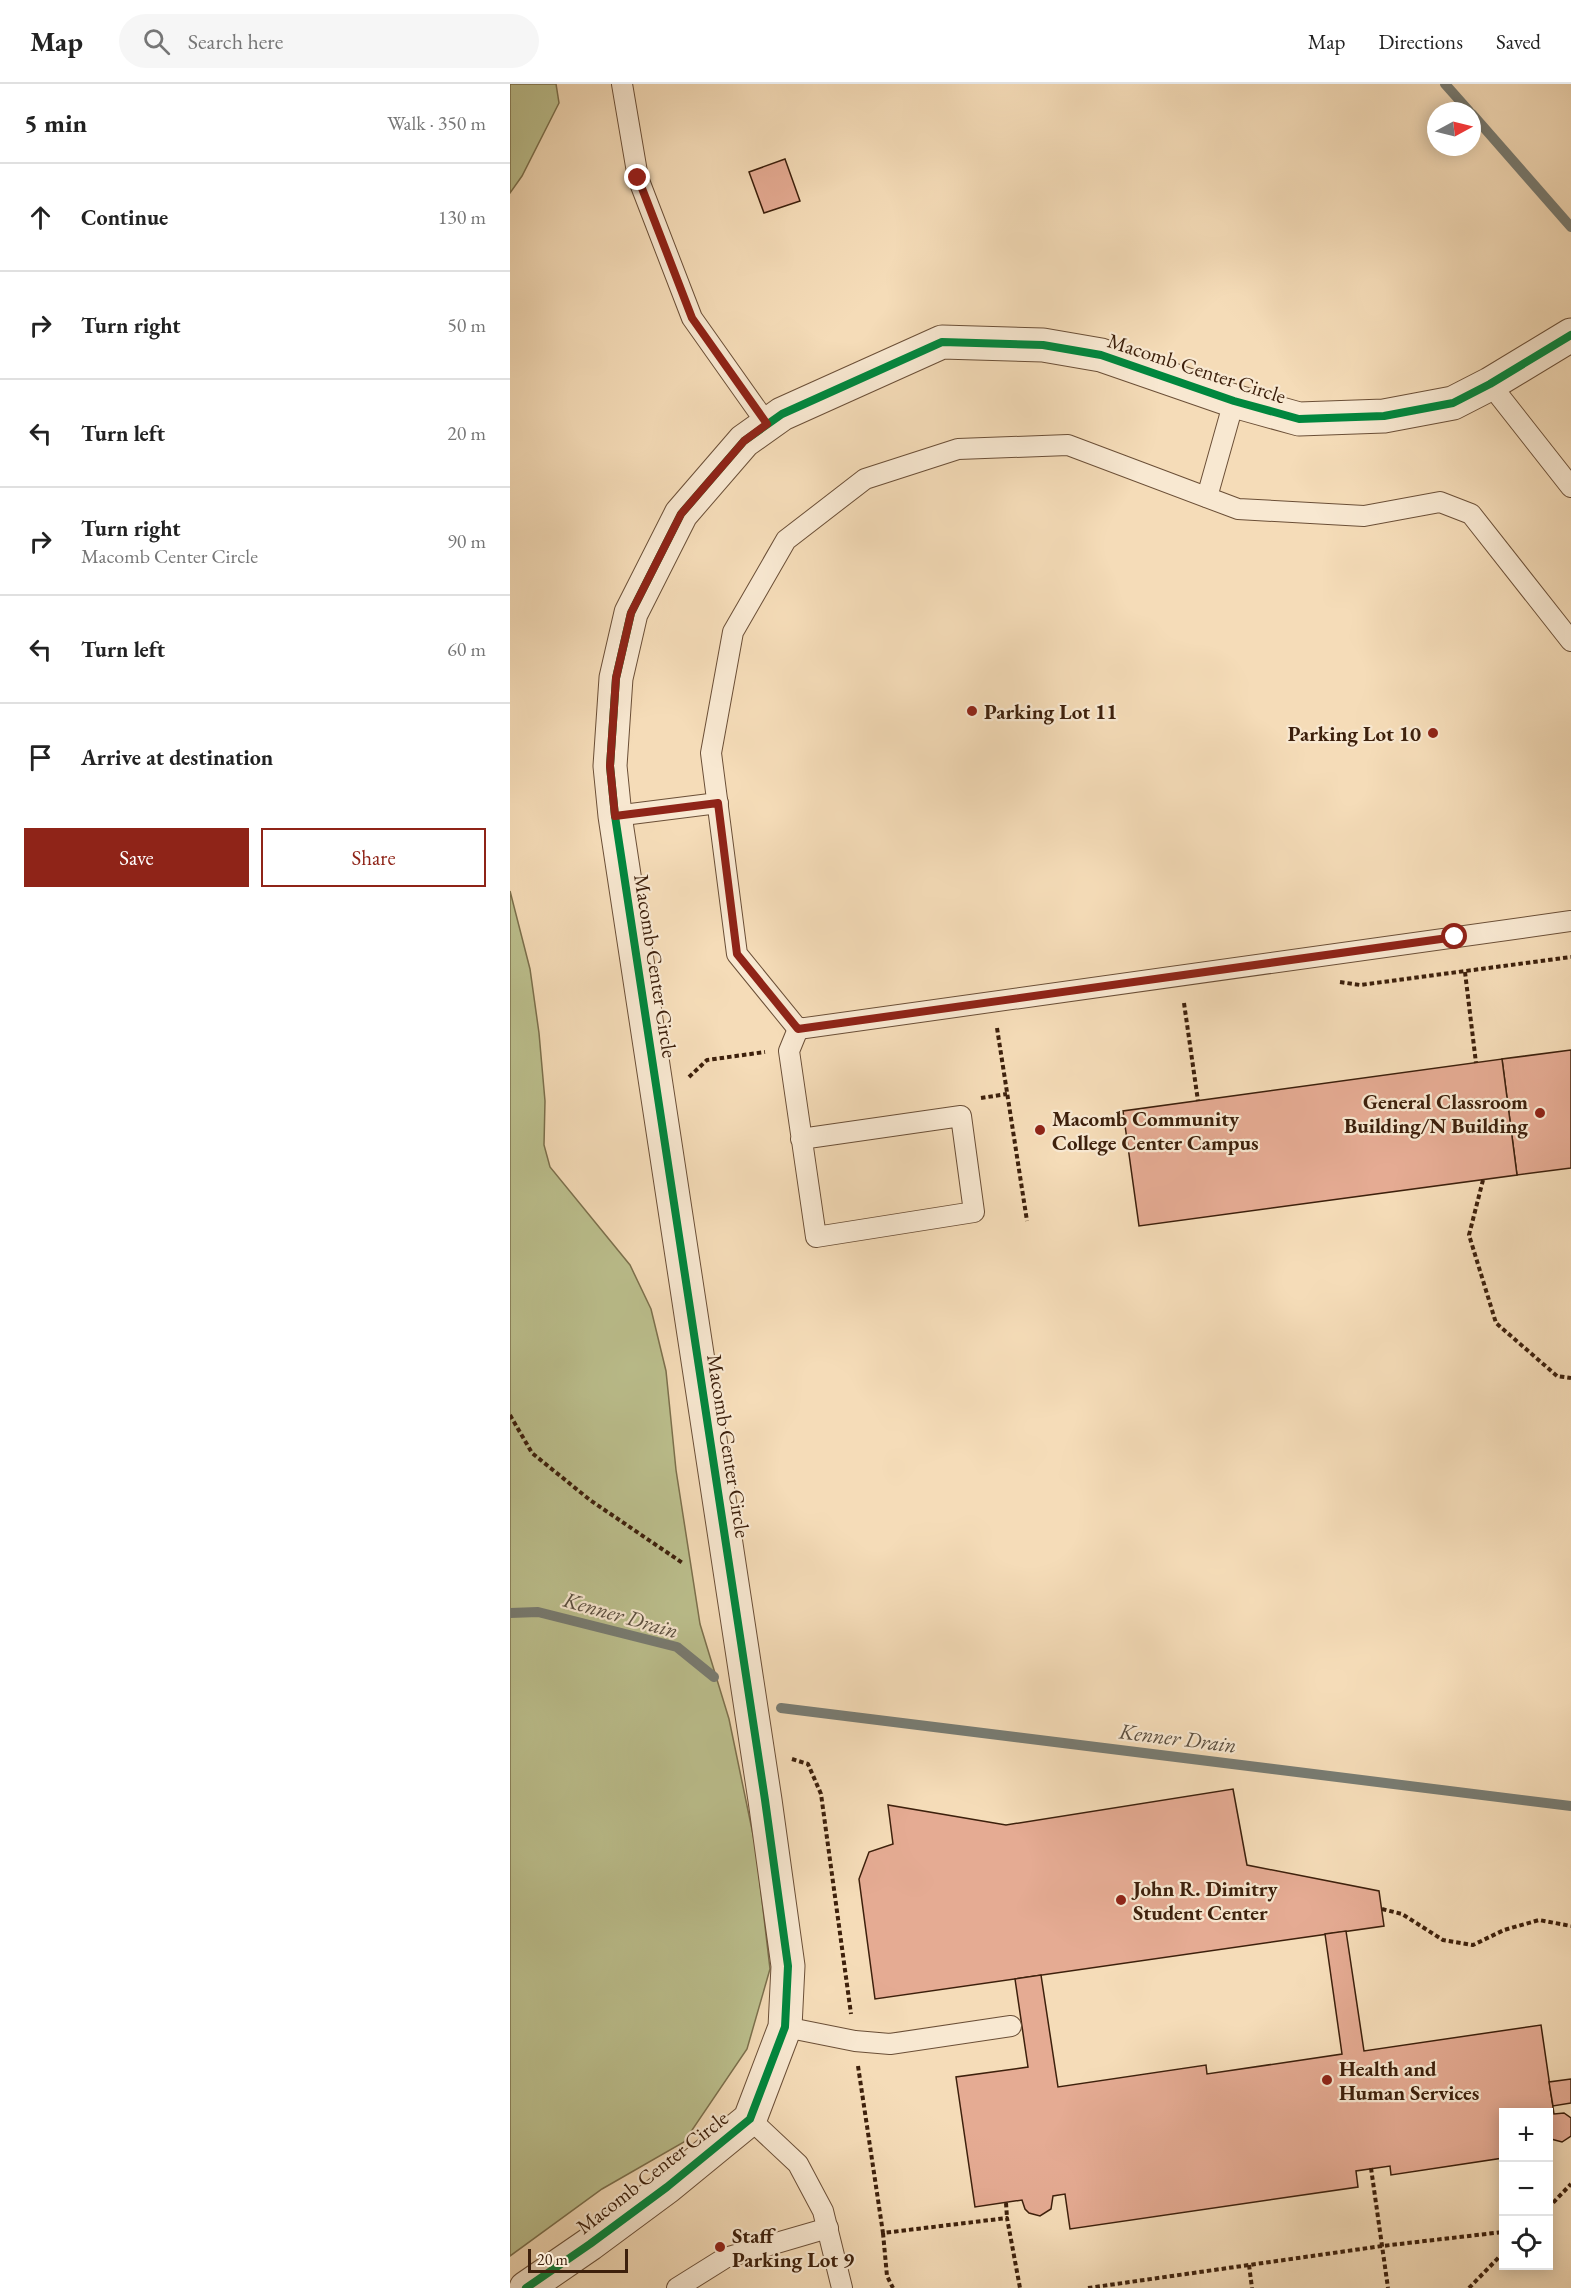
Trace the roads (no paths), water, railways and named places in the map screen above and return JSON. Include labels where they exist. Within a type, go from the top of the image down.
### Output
[{"type":"street","name":"Macomb Center Circle","points":[[526,2288],[667,2187],[750,2119],[785,2027],[788,1966],[765,1800],[615,816],[610,766],[616,678],[631,613],[681,514],[744,441],[782,414],[942,342],[1043,345],[1101,356],[1234,401],[1299,419],[1384,416],[1453,404],[1571,335]]},
{"type":"lane","points":[[622,84],[638,178],[692,318],[767,424]]},
{"type":"lane","points":[[1490,384],[1571,487]]},
{"type":"lane","points":[[1207,497],[1234,401]]},
{"type":"lane","points":[[798,1029],[737,954],[711,753],[733,632],[786,540],[865,478],[958,449],[1068,445],[1238,509],[1364,516],[1440,502],[1471,514],[1571,641]]},
{"type":"lane","points":[[615,816],[718,803]]},
{"type":"lane","points":[[798,1029],[1571,921]]},
{"type":"lane","points":[[798,1029],[789,1051],[801,1139],[816,1237],[974,1212],[961,1116],[801,1139]]},
{"type":"lane","points":[[785,2027],[855,2041],[890,2044],[1011,2026]]},
{"type":"lane","points":[[750,2119],[798,2164],[823,2211],[842,2288]]},
{"type":"lane","points":[[676,2288],[725,2258],[828,2228]]},
{"type":"waterway","points":[[1445,84],[1461,102]]},
{"type":"waterway","points":[[1481,124],[1571,227]]},
{"type":"waterway","name":"Kenner Drain","points":[[510,1613],[538,1612],[677,1647],[714,1677]]},
{"type":"waterway","name":"Kenner Drain","points":[[781,1708],[1571,1806]]},
{"type":"place","name":"Parking Lot 11","points":[[972,711]]},
{"type":"place","name":"Parking Lot 10","points":[[1433,733]]},
{"type":"place","name":"General Classroom Building/N Building","points":[[1540,1113]]},
{"type":"place","name":"Macomb Community College Center Campus","points":[[1040,1130]]},
{"type":"place","name":"John R. Dimitry Student Center","points":[[1121,1900]]},
{"type":"place","name":"Health and Human Services","points":[[1327,2080]]},
{"type":"place","name":"Staff Parking Lot 9","points":[[720,2247]]}]
